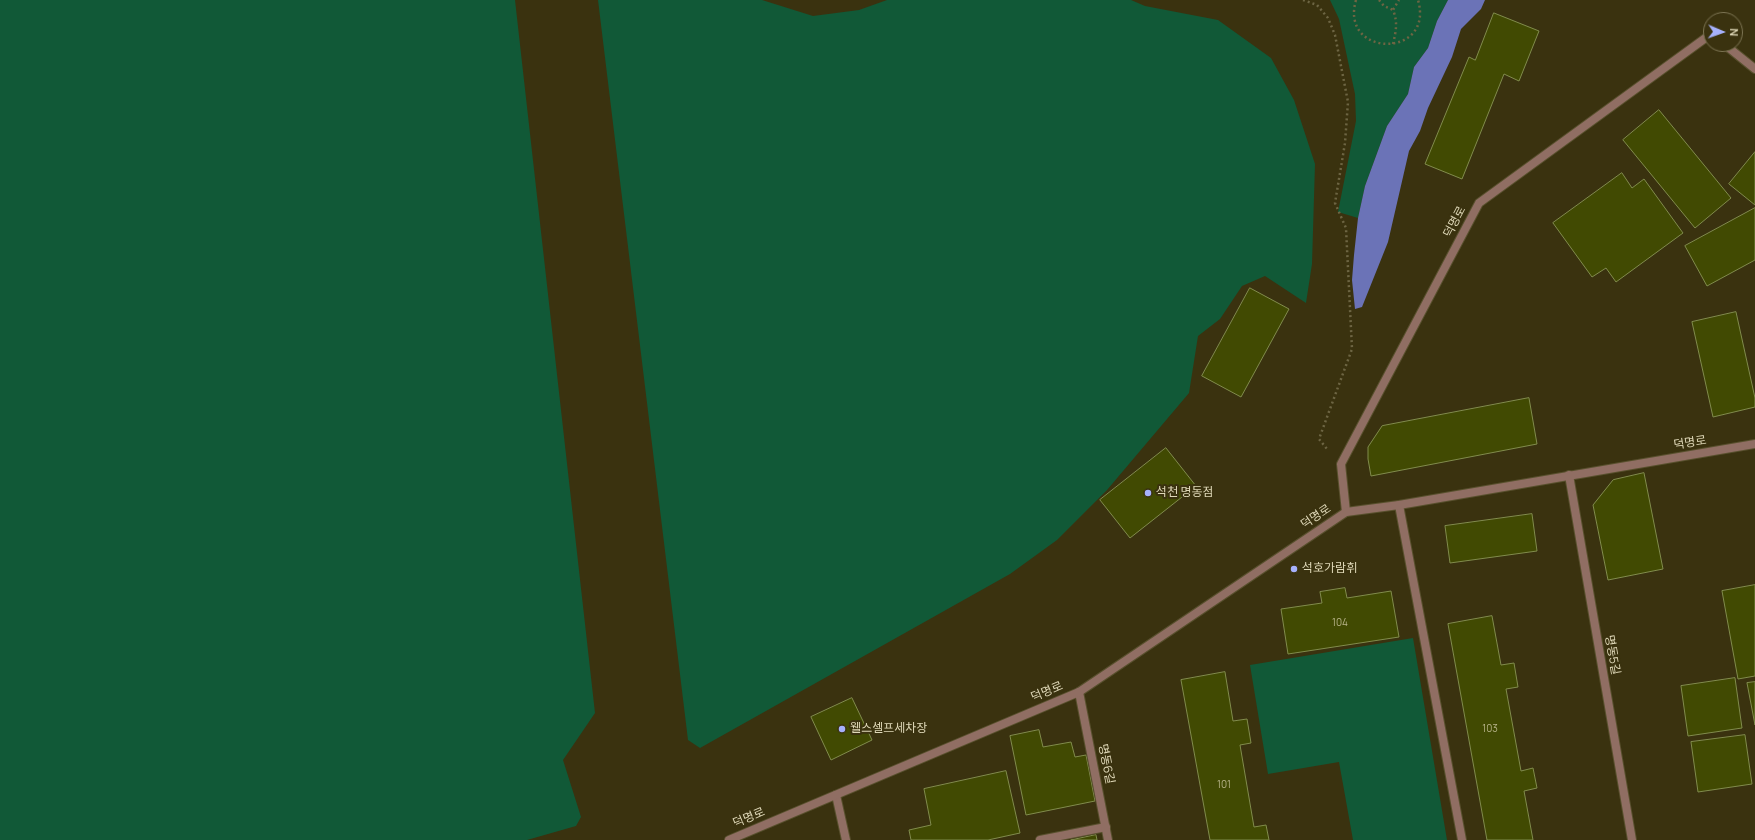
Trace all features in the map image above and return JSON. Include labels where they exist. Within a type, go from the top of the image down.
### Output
[{"type":"street","name":"덕명로","points":[[1346,512],[1341,464],[1479,203],[1703,40]]},
{"type":"street","points":[[1734,52],[1755,69]]},
{"type":"street","name":"덕명로","points":[[728,840],[1079,692],[1346,512],[1400,505],[1755,444]]},
{"type":"street","name":"명동5길","points":[[1569,475],[1632,840]]},
{"type":"street","points":[[1400,505],[1462,840]]},
{"type":"street","name":"명동6길","points":[[1079,692],[1108,840]]},
{"type":"street","points":[[836,794],[846,840]]},
{"type":"street","points":[[1040,840],[1106,827]]},
{"type":"path","points":[[1303,0],[1317,5],[1328,18],[1336,36],[1348,102],[1345,143],[1335,202],[1346,228],[1352,349],[1318,439],[1341,464]]},
{"type":"path","points":[[1356,0],[1354,16],[1356,26],[1361,34],[1374,43],[1393,44],[1400,43],[1412,35],[1419,23],[1421,8],[1418,0]]},
{"type":"path","points":[[1379,0],[1384,6],[1393,10],[1396,20],[1396,28],[1393,44]]},
{"type":"path","points":[[1393,10],[1400,0]]},
{"type":"green space","points":[[0,0],[515,0],[595,713],[563,760],[581,817],[576,826],[527,840],[0,840]]},
{"type":"green space","points":[[598,0],[762,0],[813,16],[859,10],[887,0],[1131,0],[1145,6],[1218,20],[1271,58],[1294,100],[1315,164],[1312,264],[1306,303],[1265,276],[1242,286],[1220,319],[1198,336],[1189,393],[1107,490],[1057,540],[1010,574],[700,748],[688,740]]},
{"type":"green space","points":[[1330,0],[1448,0],[1437,21],[1428,48],[1414,67],[1408,94],[1387,126],[1365,186],[1358,218],[1338,212],[1356,121],[1355,94],[1339,19]]},
{"type":"green space","points":[[1413,638],[1447,840],[1353,840],[1339,762],[1268,774],[1250,665]]},
{"type":"water","points":[[1448,0],[1485,0],[1481,9],[1461,29],[1452,57],[1428,108],[1420,131],[1409,151],[1388,242],[1362,307],[1355,309],[1352,280],[1354,255],[1358,218],[1365,186],[1387,126],[1408,94],[1414,67],[1428,48],[1437,21]]},
{"type":"building","points":[[1494,13],[1539,31],[1519,81],[1504,74],[1462,179],[1425,164],[1469,57],[1475,60]]},
{"type":"building","points":[[1659,110],[1731,198],[1695,228],[1623,140]]},
{"type":"building","points":[[1755,152],[1755,205],[1729,184]]},
{"type":"building","points":[[1622,173],[1632,188],[1644,179],[1683,233],[1616,282],[1606,268],[1592,277],[1553,223]]},
{"type":"building","points":[[1755,208],[1755,260],[1707,286],[1685,246]]},
{"type":"building","points":[[1250,288],[1289,309],[1241,397],[1202,376]]},
{"type":"building","points":[[1736,312],[1755,398],[1755,407],[1713,417],[1692,322]]},
{"type":"building","points":[[1529,398],[1537,444],[1371,476],[1368,459],[1368,447],[1382,426]]},
{"type":"building","name":"석천 명동점","points":[[1166,448],[1196,486],[1130,538],[1100,500]]},
{"type":"building","points":[[1644,473],[1663,569],[1608,580],[1593,505],[1613,480]]},
{"type":"building","points":[[1532,514],[1537,551],[1450,563],[1445,526]]},
{"type":"building","points":[[1755,585],[1755,676],[1738,679],[1722,591]]},
{"type":"building","points":[[1345,588],[1347,598],[1391,591],[1399,637],[1288,654],[1281,609],[1322,603],[1320,592]]},
{"type":"building","points":[[1492,616],[1501,665],[1514,663],[1518,687],[1506,689],[1521,771],[1533,768],[1537,788],[1524,791],[1533,840],[1487,840],[1448,624]]},
{"type":"building","points":[[1225,672],[1233,721],[1247,719],[1251,743],[1240,745],[1254,827],[1266,825],[1269,840],[1210,840],[1181,680]]},
{"type":"building","points":[[1735,678],[1742,728],[1688,736],[1681,686]]},
{"type":"building","points":[[1755,682],[1755,725],[1747,683]]},
{"type":"building","name":"웰스셀프세차장","points":[[852,698],[872,740],[831,760],[811,717]]},
{"type":"building","points":[[1039,730],[1043,747],[1071,742],[1075,757],[1086,755],[1095,801],[1026,815],[1010,736]]},
{"type":"building","points":[[1745,735],[1752,784],[1698,792],[1691,742]]},
{"type":"building","points":[[1006,771],[1020,833],[988,840],[911,840],[909,830],[931,825],[924,789]]},
{"type":"building","points":[[1096,835],[1097,840],[1071,840]]},
{"type":"place","name":"석천 명동점","points":[[1148,493]]},
{"type":"place","name":"석호가람휘","points":[[1294,569]]},
{"type":"place","name":"웰스셀프세차장","points":[[842,729]]}]
